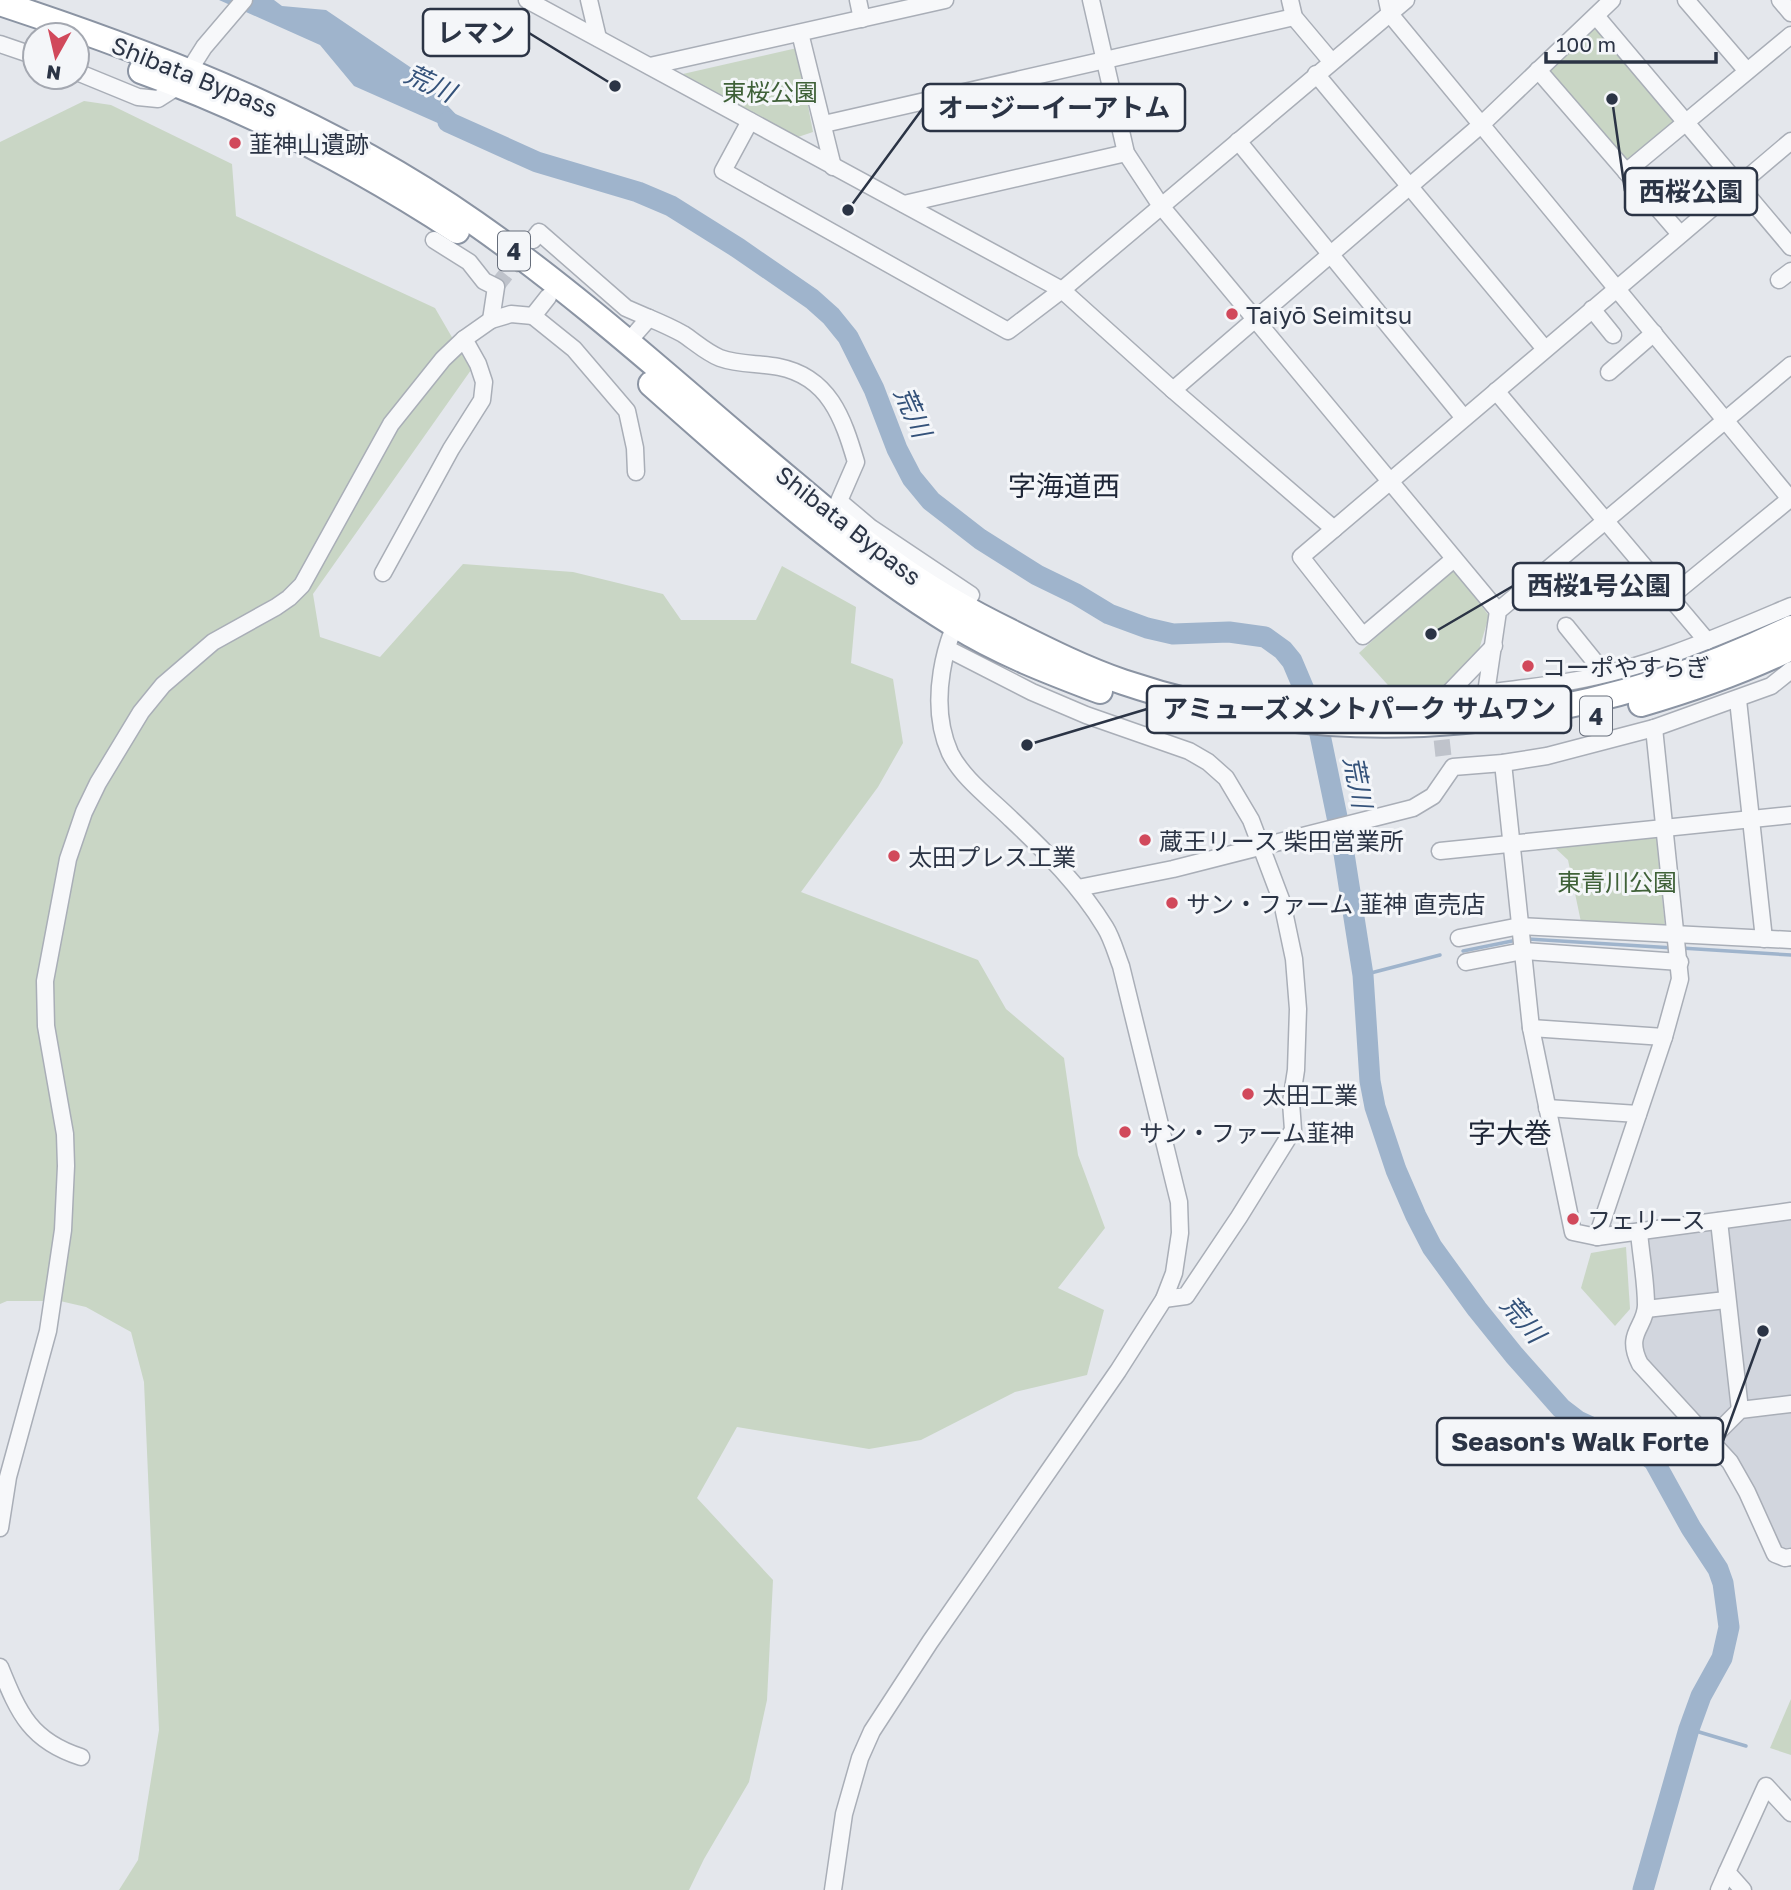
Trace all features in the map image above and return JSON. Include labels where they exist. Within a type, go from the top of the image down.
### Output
[{"type":"highway","name":"Shibata Bypass","points":[[0,3],[319,130],[427,191],[531,263],[959,617],[1125,683],[1176,698],[1251,714],[1387,733],[1472,737],[1513,732],[1616,711],[1685,691],[1791,648]]},
{"type":"highway","points":[[0,21],[21,28]]},
{"type":"highway","name":"Shibata Bypass","points":[[91,51],[185,78],[425,210],[490,253],[540,307],[614,352],[804,517],[871,570],[959,617],[1046,671],[1153,709],[1264,733],[1315,738],[1387,733],[1579,705],[1636,689],[1704,665],[1791,628]]},
{"type":"street","points":[[91,77],[150,100],[158,99],[185,78],[209,40],[244,0]]},
{"type":"street","points":[[527,0],[1062,290],[1334,529]]},
{"type":"street","points":[[589,0],[598,38]]},
{"type":"street","points":[[858,0],[862,19]]},
{"type":"street","points":[[650,66],[944,0]]},
{"type":"street","points":[[1091,0],[1126,153],[1161,206],[1498,611]]},
{"type":"street","points":[[1290,0],[1294,17],[1331,61]]},
{"type":"street","points":[[750,121],[723,172],[1009,331],[1062,290],[1238,141],[1331,61],[1388,7],[1406,0]]},
{"type":"street","points":[[1173,390],[1482,124],[1612,0]]},
{"type":"street","points":[[1686,0],[1748,71]]},
{"type":"street","points":[[1780,0],[1791,13]]},
{"type":"street","points":[[1388,7],[1791,499],[1670,597]]},
{"type":"street","points":[[1596,16],[1790,245]]},
{"type":"street","points":[[824,124],[1294,17]]},
{"type":"street","points":[[800,33],[833,167]]},
{"type":"street","points":[[1626,173],[1791,35]]},
{"type":"street","points":[[0,44],[21,51]]},
{"type":"street","points":[[1538,70],[1680,234]]},
{"type":"street","points":[[1316,74],[1545,349]]},
{"type":"street","points":[[1238,141],[1464,418]]},
{"type":"street","points":[[1454,559],[1363,636],[1301,557],[1791,141]]},
{"type":"street","points":[[904,204],[1126,153]]},
{"type":"street","points":[[533,240],[540,232],[626,308],[683,334],[719,358],[747,365],[779,367],[805,374],[826,392],[849,437],[856,462],[839,501],[870,527],[971,595],[959,617],[948,649],[939,698],[941,726],[951,754],[964,773],[1079,888],[1107,929],[1121,966],[1179,1202],[1180,1233],[1174,1273],[1164,1299],[1118,1371],[930,1642],[872,1731],[860,1758],[847,1805],[833,1890]]},
{"type":"street","points":[[434,240],[469,262],[484,281],[496,287],[491,320]]},
{"type":"street","points":[[0,1528],[8,1477],[48,1331],[63,1230],[65,1134],[46,1026],[45,981],[68,859],[84,812],[123,739],[163,685],[213,642],[276,607],[302,585],[391,424],[443,359],[464,339],[491,320],[540,307],[626,411],[635,448],[636,472]]},
{"type":"street","points":[[1592,309],[1613,334]]},
{"type":"street","points":[[628,342],[649,318]]},
{"type":"street","points":[[1609,372],[1654,333]]},
{"type":"street","points":[[383,573],[451,449],[482,400],[484,382],[478,364],[464,339]]},
{"type":"street","points":[[1791,365],[1498,611],[1486,693],[1573,681],[1604,673],[1707,641],[1791,606]]},
{"type":"street","points":[[1496,391],[1707,641]]},
{"type":"street","points":[[1566,626],[1604,673]]},
{"type":"street","points":[[1438,706],[1494,646]]},
{"type":"street","points":[[948,649],[1032,692],[1086,715],[1189,751],[1208,762],[1226,778],[1251,820],[1282,902],[1294,959],[1298,1009],[1296,1070],[1291,1102],[1293,1130],[1186,1296],[1164,1299]]},
{"type":"street","points":[[1079,888],[1173,869],[1413,808],[1433,796],[1448,764],[1503,763],[1547,756],[1654,728],[1738,700],[1771,686],[1791,670]]},
{"type":"street","points":[[1738,700],[1764,939]]},
{"type":"street","points":[[1597,1237],[1664,1037],[1680,979],[1654,728]]},
{"type":"street","points":[[1503,763],[1531,1028],[1573,1232],[1597,1237],[1791,1211]]},
{"type":"street","points":[[1440,851],[1791,815]]},
{"type":"street","points":[[1459,938],[1521,938],[1678,949],[1764,939],[1791,940]]},
{"type":"street","points":[[1466,962],[1521,938],[1678,949]]},
{"type":"street","points":[[1531,1028],[1664,1037]]},
{"type":"street","points":[[1547,1108],[1638,1114]]},
{"type":"street","points":[[1719,1221],[1740,1410]]},
{"type":"street","points":[[1639,1232],[1646,1309],[1634,1337],[1636,1357],[1730,1462],[1775,1554],[1791,1557]]},
{"type":"street","points":[[1646,1309],[1726,1300]]},
{"type":"street","points":[[1710,1440],[1740,1410],[1791,1404]]},
{"type":"street","points":[[0,1667],[27,1723],[50,1745],[81,1757]]},
{"type":"street","points":[[1719,1890],[1766,1786],[1791,1813]]},
{"type":"street","points":[[1727,1872],[1743,1890]]},
{"type":"shaded area","points":[[1791,1218],[1791,1398],[1742,1403],[1727,1228],[1729,1224]]},
{"type":"shaded area","points":[[1710,1228],[1716,1234],[1721,1291],[1718,1294],[1651,1301],[1646,1236]]},
{"type":"shaded area","points":[[1719,1307],[1724,1311],[1733,1404],[1712,1427],[1707,1427],[1640,1354],[1639,1334],[1651,1314]]},
{"type":"shaded area","points":[[1791,1411],[1791,1548],[1783,1548],[1777,1546],[1719,1439],[1745,1417]]},
{"type":"green space","points":[[1597,25],[1677,124],[1624,166],[1547,74]]},
{"type":"green space","name":"東桜公園","points":[[797,48],[813,132],[789,140],[674,76]]},
{"type":"green space","points":[[84,101],[111,105],[232,164],[236,216],[435,308],[471,370],[313,594],[320,637],[380,657],[463,564],[573,572],[663,594],[681,620],[756,620],[782,566],[856,607],[851,663],[893,679],[903,743],[878,787],[801,892],[978,960],[1006,1009],[1064,1058],[1078,1155],[1105,1228],[1058,1288],[1104,1310],[1087,1375],[1015,1392],[921,1440],[869,1449],[737,1427],[697,1498],[773,1580],[767,1700],[749,1782],[689,1890],[119,1890],[138,1860],[159,1730],[144,1382],[131,1332],[86,1307],[60,1301],[7,1301],[0,1304],[0,142]]},
{"type":"green space","points":[[1448,571],[1456,571],[1489,616],[1478,653],[1428,702],[1396,694],[1359,653]]},
{"type":"green space","name":"東青川公園","points":[[1656,835],[1665,926],[1581,922],[1568,860],[1552,845]]},
{"type":"green space","points":[[1626,1247],[1630,1309],[1615,1326],[1581,1288],[1591,1253]]},
{"type":"green space","points":[[1791,1699],[1791,1755],[1770,1748]]},
{"type":"water","points":[[219,0],[274,0],[282,6],[326,10],[413,69],[483,143],[354,86],[320,45]]},
{"type":"waterway","name":"荒川","points":[[448,122],[537,162],[638,192],[671,206],[812,299],[831,316],[848,337],[874,389],[897,449],[912,478],[931,501],[980,539],[1037,575],[1109,614],[1173,634],[1229,632],[1265,637],[1283,650],[1292,661],[1317,720],[1342,841],[1363,975],[1370,1081],[1375,1107],[1396,1170],[1416,1216],[1432,1247],[1477,1309],[1561,1408],[1578,1421],[1637,1448],[1654,1461],[1691,1528],[1718,1569],[1723,1583],[1729,1627],[1722,1658],[1701,1696],[1689,1729],[1643,1890]]},
{"type":"waterway","points":[[1528,939],[1674,948]]},
{"type":"waterway","points":[[1463,951],[1517,940]]},
{"type":"waterway","points":[[1681,948],[1791,955]]},
{"type":"waterway","points":[[1363,975],[1440,955]]},
{"type":"waterway","points":[[1689,1729],[1746,1746]]},
{"type":"tunnel","points":[[496,287],[525,250]]},
{"type":"tunnel","points":[[1439,716],[1444,761]]},
{"type":"place","name":"レマン","points":[[615,86]]},
{"type":"place","name":"西桜公園","points":[[1612,99]]},
{"type":"place","name":"韮神山遺跡","points":[[235,143]]},
{"type":"place","name":"オージーイーアトム","points":[[848,210]]},
{"type":"place","name":"Taiyō Seimitsu","points":[[1232,314]]},
{"type":"place","name":"西桜1号公園","points":[[1431,634]]},
{"type":"place","name":"コーポやすらぎ","points":[[1528,666]]},
{"type":"place","name":"アミューズメントパーク サムワン","points":[[1027,745]]},
{"type":"place","name":"蔵王リース 柴田営業所","points":[[1145,840]]},
{"type":"place","name":"太田プレス工業","points":[[894,856]]},
{"type":"place","name":"サン・ファーム 韮神 直売店","points":[[1172,903]]},
{"type":"place","name":"太田工業","points":[[1248,1094]]},
{"type":"place","name":"サン・ファーム韮神","points":[[1125,1132]]},
{"type":"place","name":"フェリース","points":[[1573,1219]]},
{"type":"place","name":"Season's Walk Forte","points":[[1763,1331]]},
{"type":"district","name":"字海道西","points":[[1064,485]]},
{"type":"district","name":"字大巻","points":[[1510,1132]]}]
